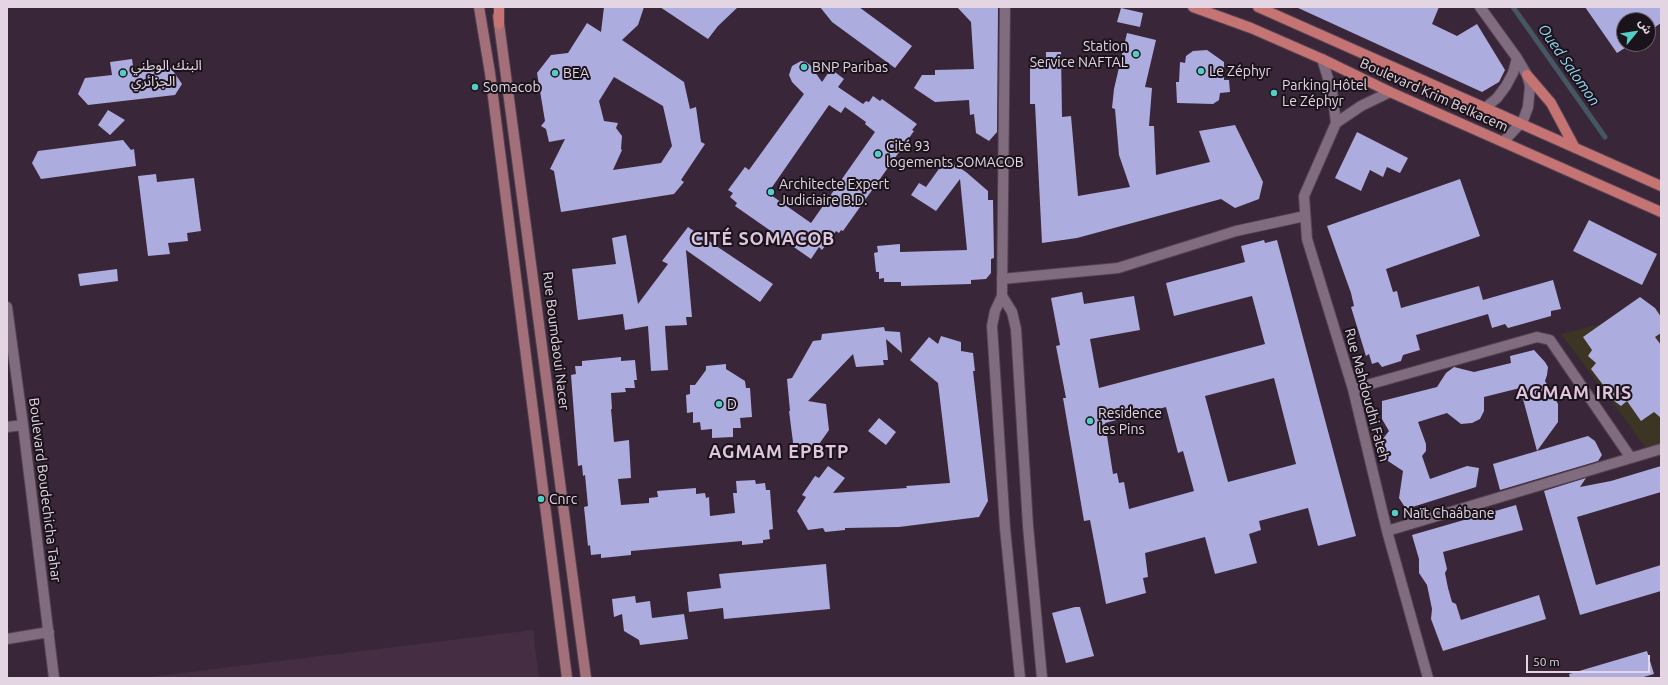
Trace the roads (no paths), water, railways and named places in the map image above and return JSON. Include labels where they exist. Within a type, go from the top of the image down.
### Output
[{"type":"main road","points":[[498,7],[499,24]]},
{"type":"main road","name":"Boulevard Krim Belkacem","points":[[1194,7],[1252,28],[1322,59],[1390,92],[1504,141],[1661,212]]},
{"type":"main road","name":"Boulevard Krim Belkacem","points":[[1258,7],[1661,186]]},
{"type":"main road","points":[[1527,76],[1551,103],[1575,148]]},
{"type":"street","points":[[479,7],[496,118],[567,678]]},
{"type":"street","points":[[1005,7],[1002,296],[995,311],[992,326],[1005,528],[1020,678]]},
{"type":"street","points":[[1480,7],[1517,58],[1527,76],[1530,86],[1528,107],[1520,124],[1504,141]]},
{"type":"street","name":"Rue Boumdaoui Nacer","points":[[499,24],[586,678]]},
{"type":"street","points":[[1485,108],[1497,98],[1506,86],[1513,73],[1517,58]]},
{"type":"street","points":[[1322,59],[1332,91],[1336,123],[1361,106],[1390,92]]},
{"type":"street","name":"Rue Mahdoudhi Fateh","points":[[1336,123],[1304,196],[1307,239],[1353,389],[1387,531],[1428,678]]},
{"type":"street","points":[[1002,279],[1118,268],[1236,231],[1306,216]]},
{"type":"street","points":[[1002,296],[1012,312],[1016,329],[1028,526],[1042,678]]},
{"type":"street","name":"Boulevard Boudechicha Tahar","points":[[7,307],[54,678]]},
{"type":"street","points":[[1353,389],[1536,337],[1550,340],[1631,458]]},
{"type":"street","points":[[7,427],[23,425]]},
{"type":"street","points":[[1387,531],[1661,449]]},
{"type":"street","points":[[7,639],[49,632]]},
{"type":"waterway","name":"Oued Salomon","points":[[1513,7],[1605,137]]},
{"type":"place","name":"Station Service NAFTAL","points":[[1136,54]]},
{"type":"place","name":"BNP Paribas","points":[[804,67]]},
{"type":"place","name":"Le Zéphyr","points":[[1201,71]]},
{"type":"place","name":"البنك الوطني الجزائري","points":[[123,73]]},
{"type":"place","name":"BEA","points":[[555,73]]},
{"type":"place","name":"Somacob","points":[[475,87]]},
{"type":"place","name":"Parking Hôtel Le Zéphyr","points":[[1274,93]]},
{"type":"place","name":"Cité 93 logements SOMACOB","points":[[878,154]]},
{"type":"place","name":"Architecte Expert Judiciaire B.D.","points":[[771,192]]},
{"type":"place","name":"D","points":[[719,404]]},
{"type":"place","name":"Residence les Pins","points":[[1090,421]]},
{"type":"place","name":"Cnrc","points":[[541,499]]},
{"type":"place","name":"Naït Chaâbane","points":[[1395,513]]},
{"type":"district","name":"CITÉ SOMACOB","points":[[763,239]]},
{"type":"district","name":"AGMAM IRIS","points":[[1574,393]]},
{"type":"district","name":"AGMAM EPBTP","points":[[779,452]]}]
